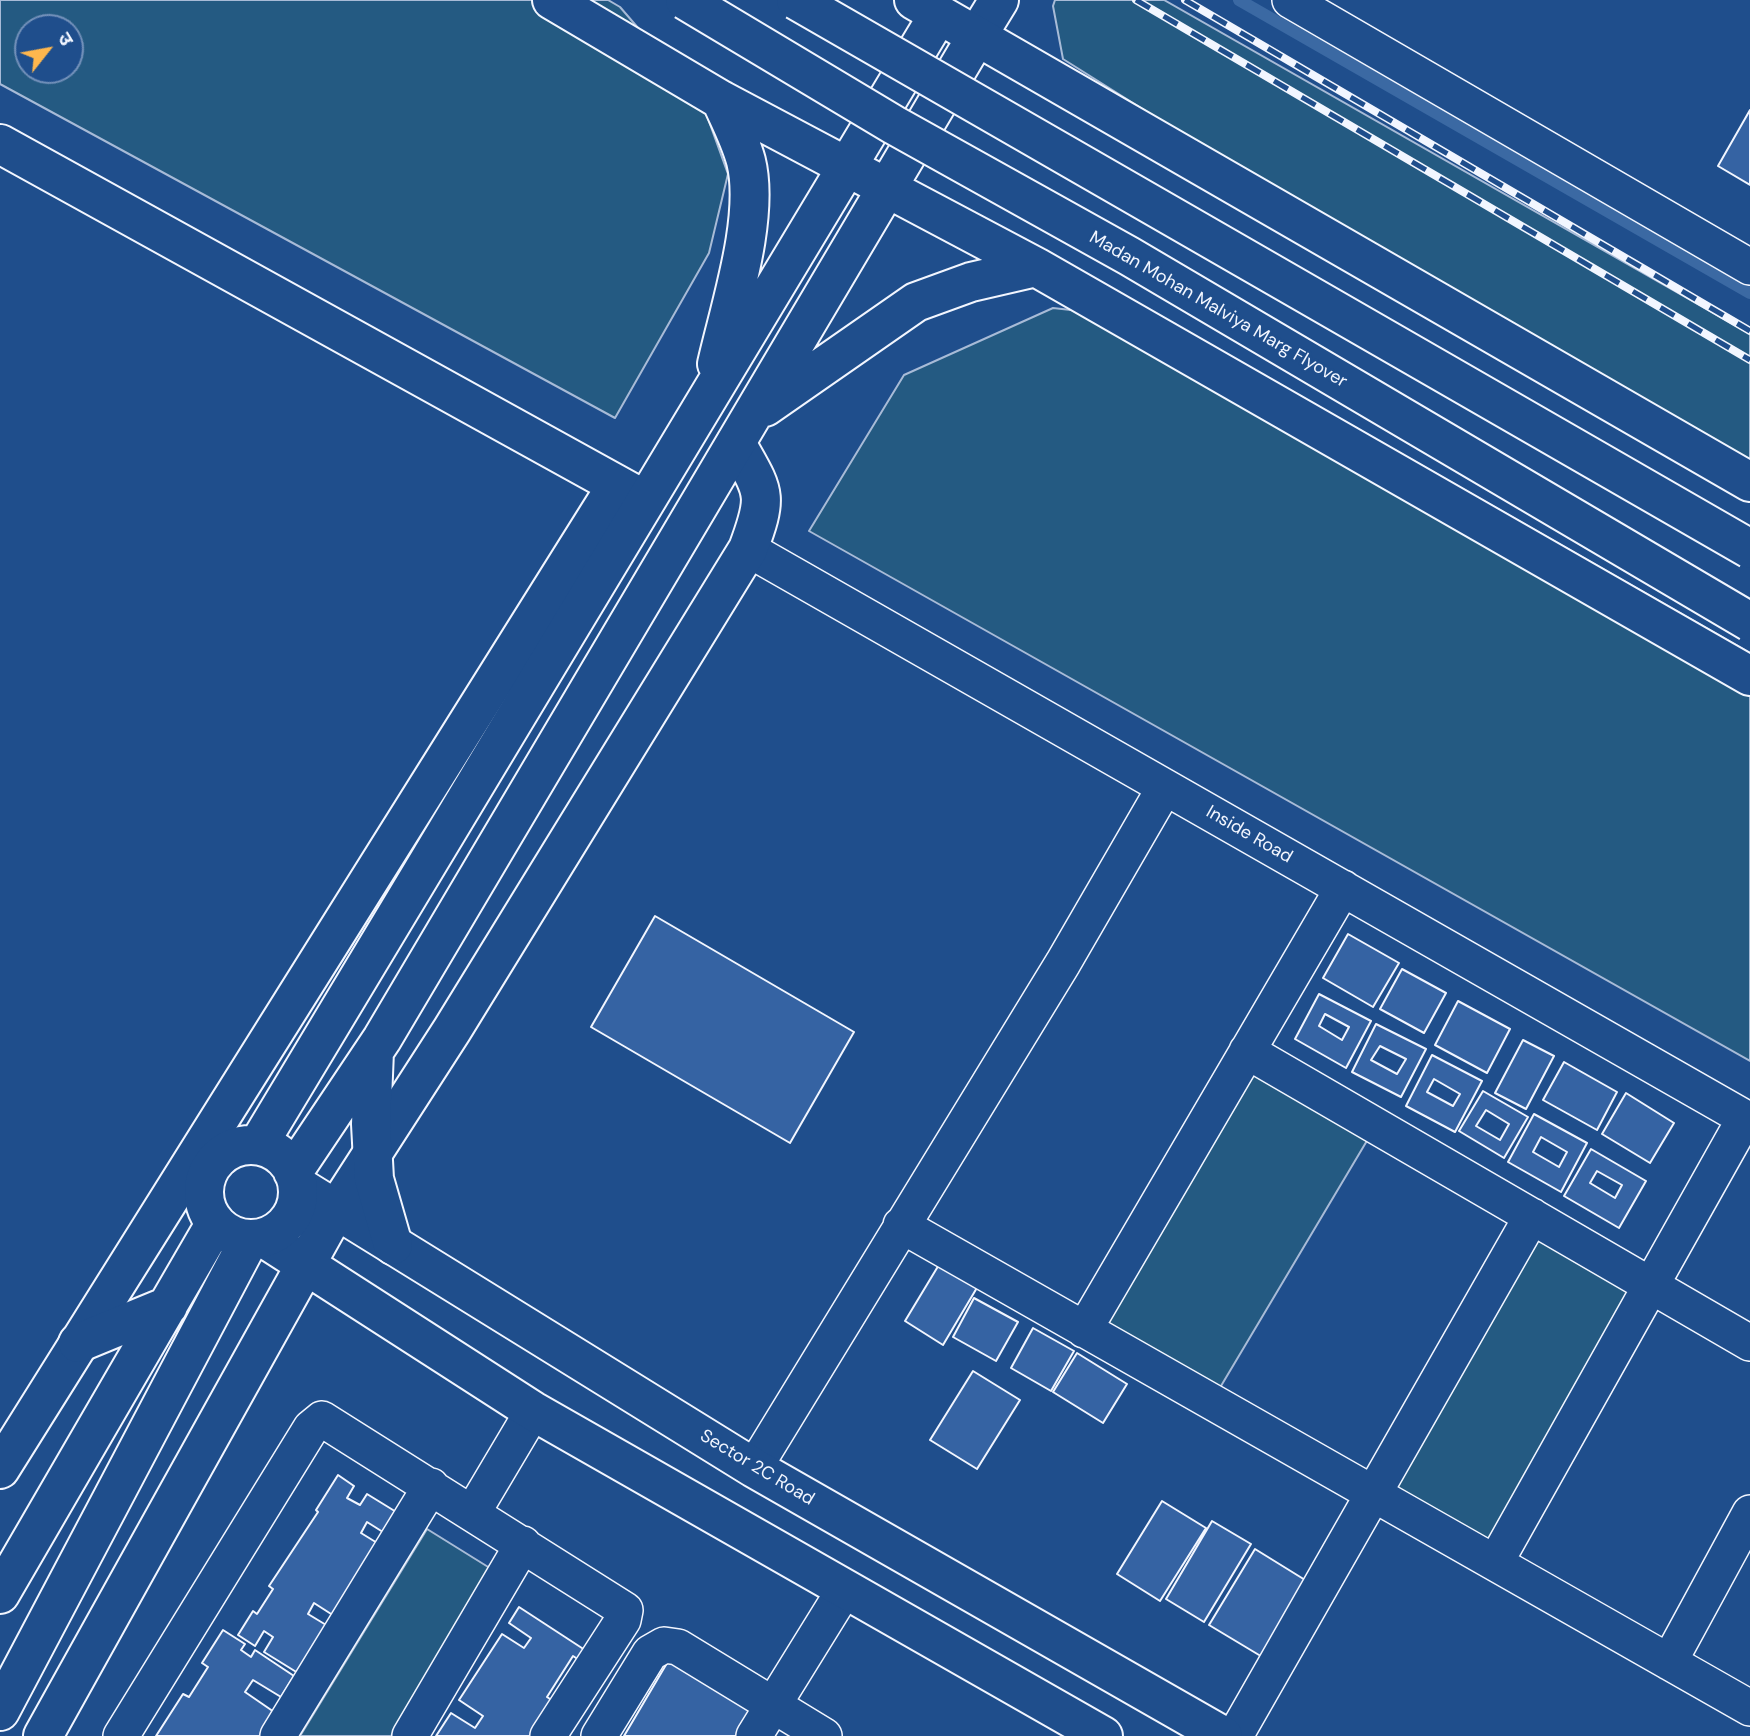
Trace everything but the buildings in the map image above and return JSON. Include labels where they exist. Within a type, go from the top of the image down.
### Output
[{"type":"main road","points":[[552,0],[721,100],[1036,267],[1750,676]]},
{"type":"main road","name":"Madan Mohan Malviya Marg Flyover","points":[[685,0],[894,125],[1129,256],[1750,622]]},
{"type":"main road","points":[[796,0],[1750,549]]},
{"type":"main road","points":[[0,1711],[257,1239],[286,1225],[295,1212],[296,1179],[999,0]]},
{"type":"main road","points":[[0,1469],[78,1343],[632,493],[711,393],[847,167],[933,5],[977,36],[1750,482]]},
{"type":"main road","points":[[711,393],[746,229],[750,195],[746,162],[721,100]]},
{"type":"main road","points":[[0,144],[632,493]]},
{"type":"main road","points":[[744,430],[916,302],[971,282],[1036,267]]},
{"type":"main road","points":[[43,1736],[336,1210],[373,1157],[748,549],[759,519],[763,491],[744,430]]},
{"type":"main road","points":[[258,1145],[632,493]]},
{"type":"main road","points":[[374,1051],[374,1179],[393,1245]]},
{"type":"main road","points":[[296,1179],[280,1154],[258,1145],[235,1147],[222,1154],[211,1166],[204,1196],[215,1224],[227,1233],[257,1239],[305,1265],[533,1411],[845,1589],[1079,1730]]},
{"type":"main road","name":"Sector 2C Road","points":[[296,1179],[336,1210],[754,1468],[1223,1736]]},
{"type":"main road","points":[[0,1594],[215,1224]]},
{"type":"main road","points":[[78,1343],[168,1306]]},
{"type":"street","points":[[1290,0],[1750,267]]},
{"type":"street","name":"Inside Road","points":[[748,549],[1747,1119]]},
{"type":"street","points":[[754,1468],[1063,963],[1165,787]]},
{"type":"street","points":[[1084,1330],[1343,888]]},
{"type":"street","points":[[1247,1051],[1750,1343]]},
{"type":"street","points":[[1495,1563],[1747,1119]]},
{"type":"street","points":[[1235,1736],[1532,1216]]},
{"type":"street","points":[[901,1225],[1750,1708]]},
{"type":"street","points":[[473,1512],[533,1411]]},
{"type":"street","points":[[121,1736],[315,1423],[328,1421],[625,1610],[623,1620],[548,1736]]},
{"type":"street","points":[[278,1736],[431,1486]]},
{"type":"street","points":[[1669,1662],[1750,1513]]},
{"type":"street","points":[[410,1736],[523,1544]]},
{"type":"street","points":[[754,1736],[845,1589]]},
{"type":"street","points":[[599,1736],[650,1653],[664,1645],[678,1647],[824,1736]]},
{"type":"shaded area","points":[[0,0],[608,0],[620,7],[702,102],[728,174],[709,253],[615,418],[0,84]]},
{"type":"shaded area","points":[[1055,0],[1164,0],[1750,334],[1750,465],[1335,230],[1063,59],[1053,6]]},
{"type":"shaded area","points":[[1053,308],[1169,321],[1750,653],[1750,1061],[809,531],[904,375]]},
{"type":"shaded area","points":[[1251,1069],[1368,1139],[1218,1391],[1102,1321]]},
{"type":"shaded area","points":[[1536,1234],[1634,1291],[1489,1545],[1391,1489]]},
{"type":"shaded area","points":[[427,1529],[493,1570],[391,1736],[300,1736]]},
{"type":"waterway","points":[[1239,0],[1750,293]]},
{"type":"railway","points":[[1136,0],[1750,360]]},
{"type":"railway","points":[[1185,0],[1750,331]]}]
